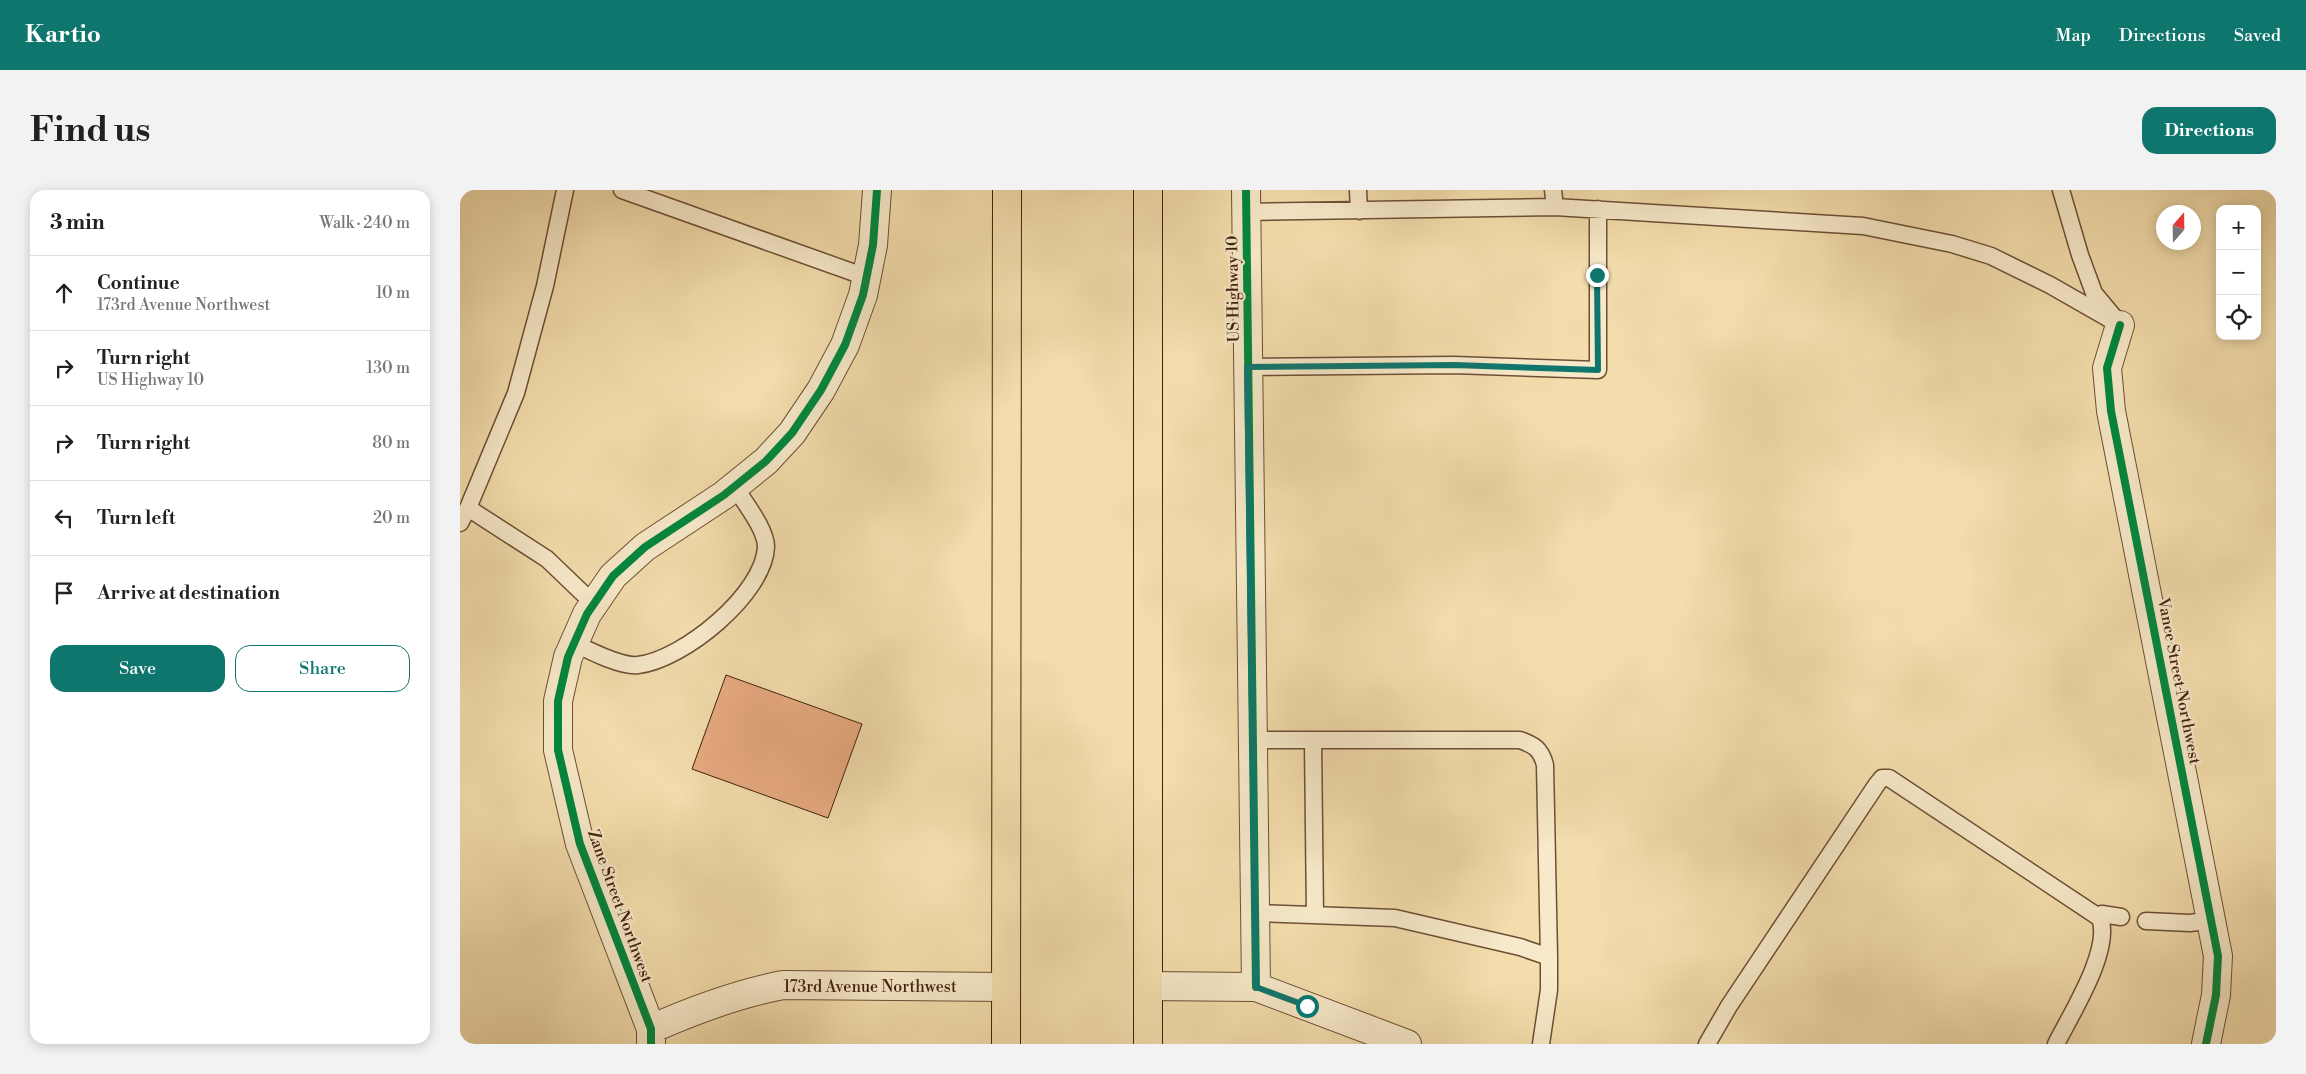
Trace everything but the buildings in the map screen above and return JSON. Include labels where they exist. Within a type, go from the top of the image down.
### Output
[{"type":"highway","points":[[1006,1044],[1007,190]]},
{"type":"highway","points":[[1148,190],[1148,1044]]},
{"type":"street","name":"Zane Street Northwest","points":[[651,1037],[580,844],[558,750],[558,701],[568,657],[594,604],[613,576],[645,547],[735,487],[766,460],[792,433],[821,390],[846,345],[866,277],[873,245],[877,190]]},
{"type":"street","name":"US Highway 10","points":[[1246,201],[1256,987]]},
{"type":"street","name":"Vance Street Northwest","points":[[2120,325],[2107,368],[2111,411],[2213,920],[2218,956],[2216,995],[2206,1044]]},
{"type":"street","name":"173rd Avenue Northwest","points":[[651,1037],[713,1003],[748,992],[784,985],[1006,987]]},
{"type":"street","points":[[1148,986],[1256,987],[1407,1044]]},
{"type":"lane","points":[[460,523],[516,393],[545,286],[565,190]]},
{"type":"lane","points":[[622,190],[866,277]]},
{"type":"lane","points":[[1358,190],[1359,211]]},
{"type":"lane","points":[[1553,190],[1555,207]]},
{"type":"lane","points":[[2061,190],[2080,255],[2094,293],[2120,325]]},
{"type":"lane","points":[[1246,201],[1359,211],[1555,207],[1811,221],[1898,231],[1991,256],[2050,285],[2120,325]]},
{"type":"lane","points":[[1247,367],[1454,365],[1598,370],[1598,210]]},
{"type":"lane","points":[[574,643],[605,658],[637,665],[666,657],[704,635],[717,623],[742,598],[760,570],[766,546],[758,524],[735,487]]},
{"type":"lane","points":[[468,508],[548,559],[594,604]]},
{"type":"lane","points":[[1253,740],[1520,740],[1534,745],[1542,754],[1545,765],[1550,957],[1549,990],[1541,1044]]},
{"type":"lane","points":[[1314,741],[1315,915]]},
{"type":"lane","points":[[1707,1044],[1728,1006],[1882,778],[1889,778],[2100,918],[2103,931],[2102,940],[2092,972],[2056,1044]]},
{"type":"lane","points":[[1256,913],[1395,918],[1520,947],[1550,957]]},
{"type":"lane","points":[[2100,918],[2102,914],[2121,917]]},
{"type":"lane","points":[[2146,921],[2190,923],[2213,920]]},
{"type":"cycle path","points":[[651,1044],[651,1029],[580,844],[558,750],[558,701],[568,657],[587,614],[613,576],[645,547],[724,495],[766,461],[792,433],[821,390],[845,345],[863,295],[873,245],[877,190]]},
{"type":"cycle path","points":[[1246,190],[1256,987]]},
{"type":"cycle path","points":[[2120,325],[2107,368],[2111,411],[2218,956],[2216,995],[2206,1044]]},
{"type":"route","points":[[1307,1006],[1256,987],[1247,367],[1454,365],[1598,370],[1597,275]]}]
